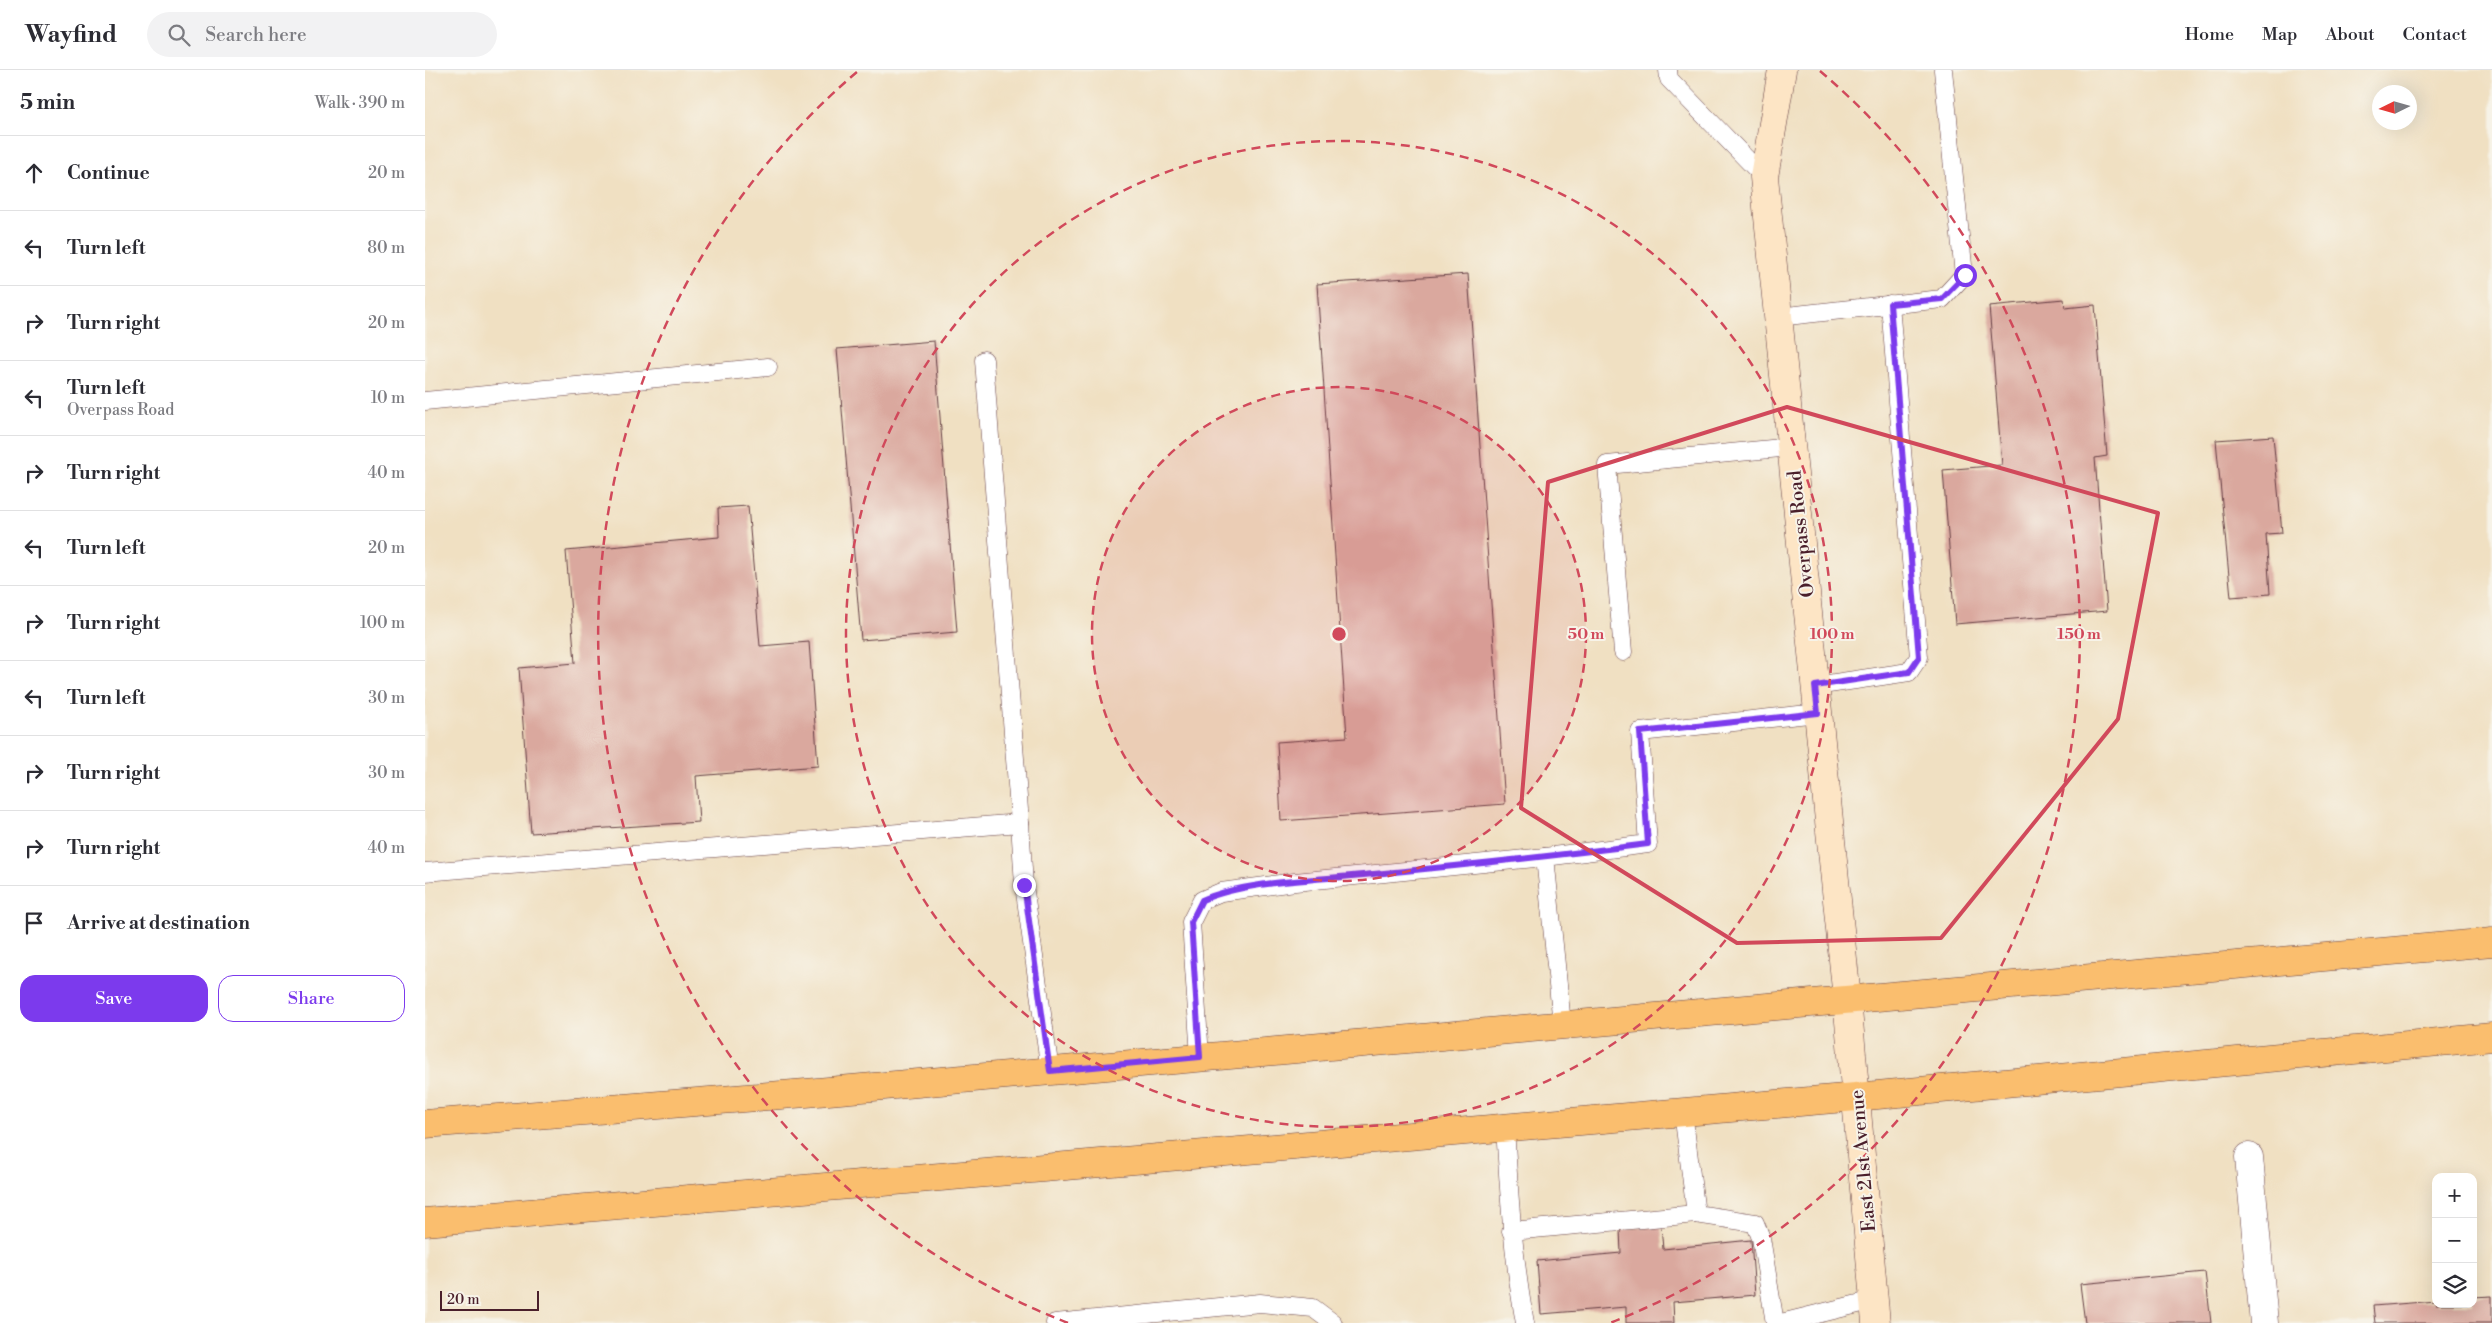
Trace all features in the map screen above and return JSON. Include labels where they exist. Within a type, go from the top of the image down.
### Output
[{"type":"main road","name":"Overpass Road","points":[[1783,70],[1764,177],[1847,999]]},
{"type":"main road","points":[[425,1124],[1050,1071],[2492,942]]},
{"type":"main road","name":"East 21st Avenue","points":[[1847,999],[1875,1311]]},
{"type":"main road","points":[[425,1222],[1856,1097],[2492,1037]]},
{"type":"street","points":[[2249,1157],[2264,1323]]},
{"type":"lane","points":[[1668,70],[1669,79],[1764,177]]},
{"type":"lane","points":[[1778,317],[1942,299],[1965,275],[1943,70]]},
{"type":"lane","points":[[1815,686],[1909,672],[1919,657],[1890,304]]},
{"type":"lane","points":[[984,360],[1024,885],[1050,1071]]},
{"type":"lane","points":[[425,400],[768,367]]},
{"type":"lane","points":[[1623,652],[1607,465],[1791,447]]},
{"type":"lane","points":[[1200,1057],[1191,922],[1202,900],[1221,892],[1295,882],[1545,857],[1648,844],[1640,732],[1818,713]]},
{"type":"lane","points":[[425,872],[1020,823]]},
{"type":"lane","points":[[1545,857],[1562,1024]]},
{"type":"lane","points":[[1683,1112],[1696,1214]]},
{"type":"lane","points":[[1505,1128],[1511,1231],[1516,1276],[1525,1323]]},
{"type":"lane","points":[[1511,1231],[1696,1214],[1755,1223],[1761,1238],[1775,1323]]},
{"type":"lane","points":[[1055,1323],[1086,1322],[1260,1303],[1313,1308],[1333,1323]]},
{"type":"lane","points":[[1781,1323],[1875,1311]]},
{"type":"highlighted area","points":[[1787,407],[2158,513],[2118,719],[1941,938],[1737,943],[1521,808],[1548,482]]},
{"type":"building","points":[[1468,274],[1505,804],[1281,821],[1277,742],[1347,737],[1317,284]]},
{"type":"building","points":[[2064,299],[2065,308],[2095,305],[2107,456],[2095,458],[2107,611],[1955,624],[1943,470],[2002,465],[1989,306]]},
{"type":"building","points":[[934,341],[957,632],[861,640],[837,349]]},
{"type":"building","points":[[2273,436],[2282,533],[2266,534],[2270,594],[2231,597],[2216,440]]},
{"type":"building","points":[[748,506],[760,646],[809,642],[818,766],[696,776],[699,822],[531,833],[519,668],[575,663],[566,551],[719,537],[718,508]]},
{"type":"building","points":[[1661,1226],[1663,1249],[1751,1240],[1755,1295],[1673,1302],[1674,1323],[1626,1323],[1626,1307],[1541,1314],[1537,1261],[1621,1253],[1620,1229]]},
{"type":"building","points":[[2205,1272],[2211,1323],[2085,1323],[2080,1284]]},
{"type":"building","points":[[2492,1296],[2492,1323],[2375,1323],[2373,1306],[2432,1301],[2432,1308],[2477,1308],[2477,1297]]},
{"type":"route","points":[[1024,885],[1050,1071],[1200,1057],[1191,922],[1202,900],[1221,892],[1295,882],[1545,857],[1648,844],[1640,732],[1818,713],[1815,686],[1909,672],[1919,657],[1890,304],[1942,299],[1965,275]]}]
